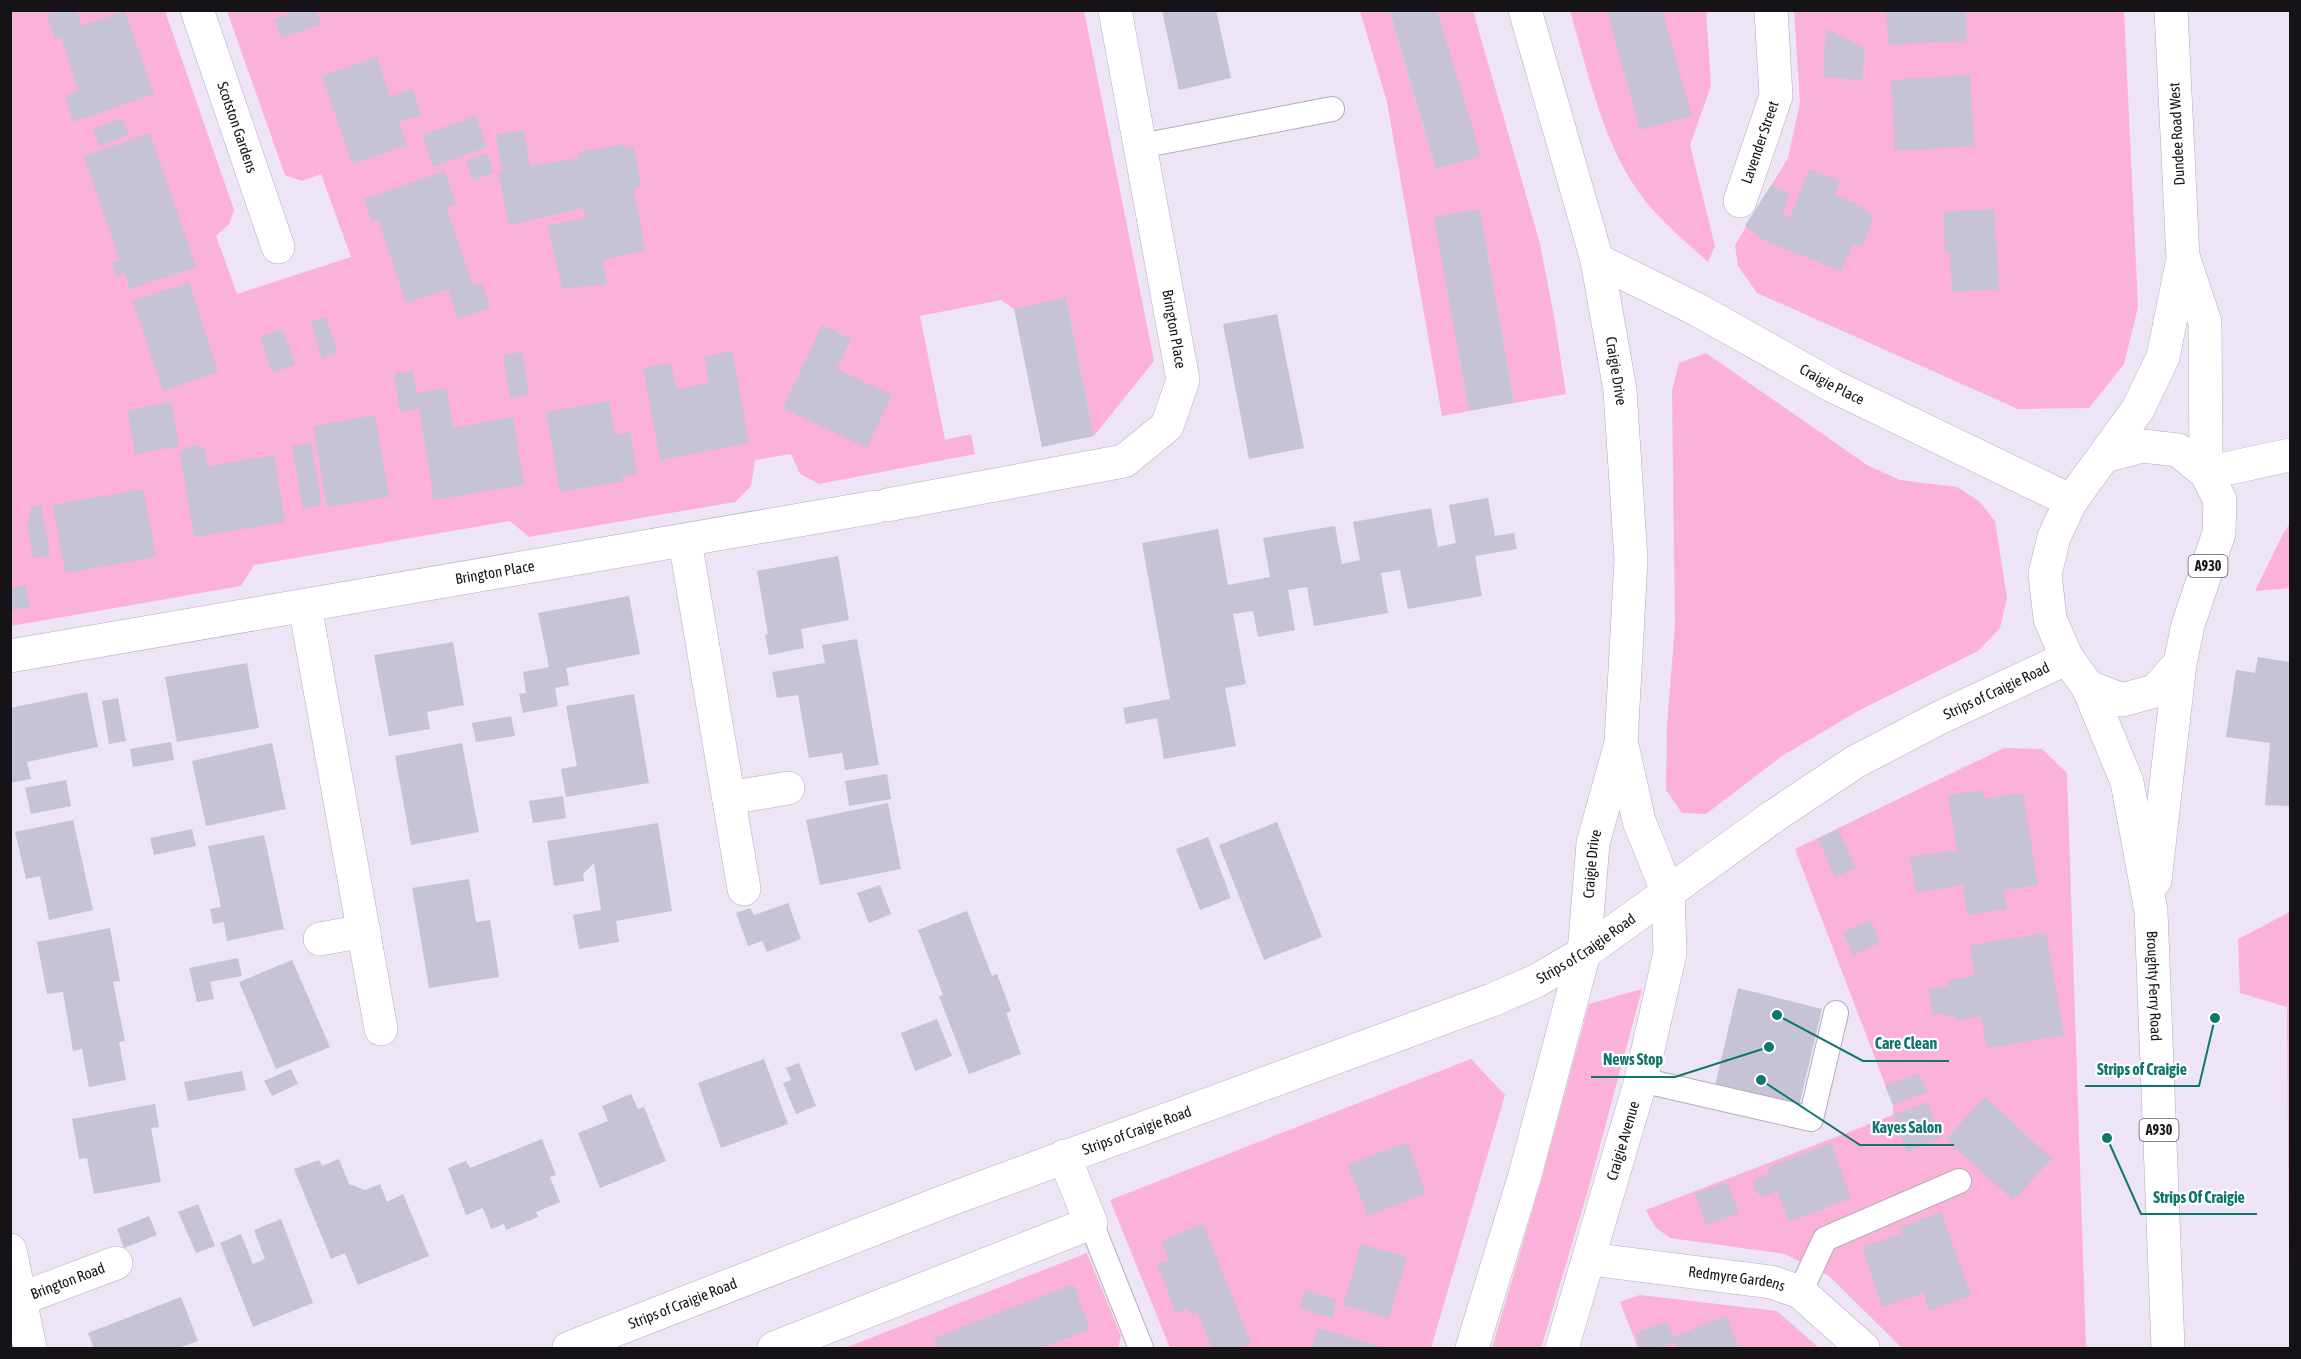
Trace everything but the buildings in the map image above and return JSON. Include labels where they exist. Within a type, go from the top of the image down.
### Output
[{"type":"street","name":"Scotston Gardens","points":[[197,10],[278,247]]},
{"type":"street","name":"Brington Place","points":[[10,657],[685,541],[1124,461],[1167,426],[1183,380],[1115,10]]},
{"type":"street","name":"Craigie Drive","points":[[1525,10],[1596,260],[1620,390],[1631,560],[1621,743],[1593,843],[1584,953]]},
{"type":"street","name":"Lavender Street","points":[[1740,201],[1776,96],[1771,10]]},
{"type":"street","name":"Dundee Road West","points":[[2105,456],[2138,409],[2163,357],[2183,258],[2171,10]]},
{"type":"street","name":"Dundee Road West","points":[[2183,258],[2205,322],[2206,473]]},
{"type":"street","name":"Craigie Place","points":[[1596,260],[1698,310],[1833,386],[2071,501]]},
{"type":"street","name":"A930","points":[[2142,446],[2178,450],[2206,473],[2220,500],[2219,533],[2188,625],[2180,663],[2155,691],[2122,700],[2088,687],[2067,658],[2050,619],[2045,574],[2054,537],[2071,501],[2105,456],[2142,446]]},
{"type":"street","points":[[2206,473],[2290,455]]},
{"type":"street","points":[[685,541],[744,889]]},
{"type":"street","points":[[305,606],[381,1029]]},
{"type":"street","name":"Strips of Craigie Road","points":[[568,1348],[1064,1156],[1492,1000],[1536,981],[1584,953],[1774,816],[1855,762],[1939,718],[2067,658]]},
{"type":"street","name":"Broughty Ferry Road","points":[[2151,912],[2180,663]]},
{"type":"street","name":"Broughty Ferry Road","points":[[2088,687],[2127,782],[2151,912],[2168,1348]]},
{"type":"street","name":"Craigie Drive","points":[[1621,743],[1639,821],[1668,893]]},
{"type":"street","points":[[729,798],[788,788]]},
{"type":"street","name":"Craigie Avenue","points":[[1562,1348],[1641,1080],[1670,953],[1668,893]]},
{"type":"street","points":[[320,939],[364,931]]},
{"type":"street","points":[[1472,1348],[1525,1175],[1584,953]]},
{"type":"street","name":"Strips of Craigie Road","points":[[1064,1156],[1091,1223]]},
{"type":"street","points":[[774,1348],[1091,1223]]},
{"type":"street","name":"Brington Road","points":[[10,1250],[30,1348]]},
{"type":"street","name":"Redmyre Gardens","points":[[1590,1259],[1771,1282],[1800,1292],[1863,1348]]},
{"type":"street","name":"Brington Road","points":[[20,1299],[116,1263]]},
{"type":"lane","points":[[1141,146],[1332,110]]},
{"type":"lane","points":[[1641,1080],[1811,1119],[1836,1013]]},
{"type":"lane","points":[[1800,1292],[1825,1239],[1959,1181]]},
{"type":"lane","points":[[1091,1223],[1141,1348]]},
{"type":"shaded area","points":[[778,10],[778,12],[1084,11],[1154,361],[1094,436],[1066,299],[1014,309],[1001,300],[920,316],[945,440],[971,434],[975,454],[819,484],[800,474],[791,454],[755,460],[751,486],[735,502],[529,537],[510,521],[254,565],[241,586],[11,626],[11,11],[165,11],[234,210],[229,224],[216,236],[237,294],[351,257],[321,174],[302,181],[285,175],[227,11]]},
{"type":"shaded area","points":[[1360,11],[1389,11],[1436,169],[1480,156],[1437,11],[1473,11],[1540,244],[1566,394],[1514,403],[1480,210],[1435,218],[1469,411],[1442,416],[1387,102]]},
{"type":"shaded area","points":[[1570,11],[1706,11],[1711,86],[1690,145],[1715,246],[1708,262],[1656,213],[1638,191],[1619,159],[1602,118]]},
{"type":"shaded area","points":[[1794,11],[2124,11],[2138,307],[2124,364],[2089,408],[2018,409],[1757,293],[1738,266],[1735,245],[1788,158],[1800,103]]},
{"type":"shaded area","points":[[1706,353],[1867,465],[1900,480],[1957,487],[1979,501],[1995,521],[2007,598],[2000,628],[1978,651],[1858,711],[1782,756],[1706,814],[1682,813],[1666,790],[1667,724],[1675,626],[1672,391],[1679,363]]},
{"type":"shaded area","points":[[2290,523],[2290,588],[2255,591],[2283,534]]},
{"type":"shaded area","points":[[2004,748],[2042,749],[2067,773],[2086,1348],[1902,1348],[1829,1276],[1785,1254],[1670,1238],[1655,1227],[1646,1210],[1893,1115],[1893,1105],[1795,849]]},
{"type":"shaded area","points":[[2290,912],[2289,1266],[2287,1007],[2240,993],[2238,939]]},
{"type":"shaded area","points":[[1642,989],[1588,1190],[1541,1348],[1492,1348],[1542,1178],[1589,1004]]},
{"type":"shaded area","points":[[1471,1059],[1505,1095],[1431,1348],[1170,1348],[1110,1200]]},
{"type":"shaded area","points":[[1087,1253],[1121,1336],[1118,1348],[845,1348]]},
{"type":"shaded area","points":[[1640,1295],[1777,1311],[1819,1348],[1638,1348],[1620,1302]]},
{"type":"place","name":"Care Clean","points":[[1777,1015]]},
{"type":"place","name":"Strips of Craigie","points":[[2215,1018]]},
{"type":"place","name":"News Stop","points":[[1769,1047]]},
{"type":"place","name":"Kayes Salon","points":[[1761,1080]]},
{"type":"place","name":"Strips Of Craigie","points":[[2107,1138]]}]
